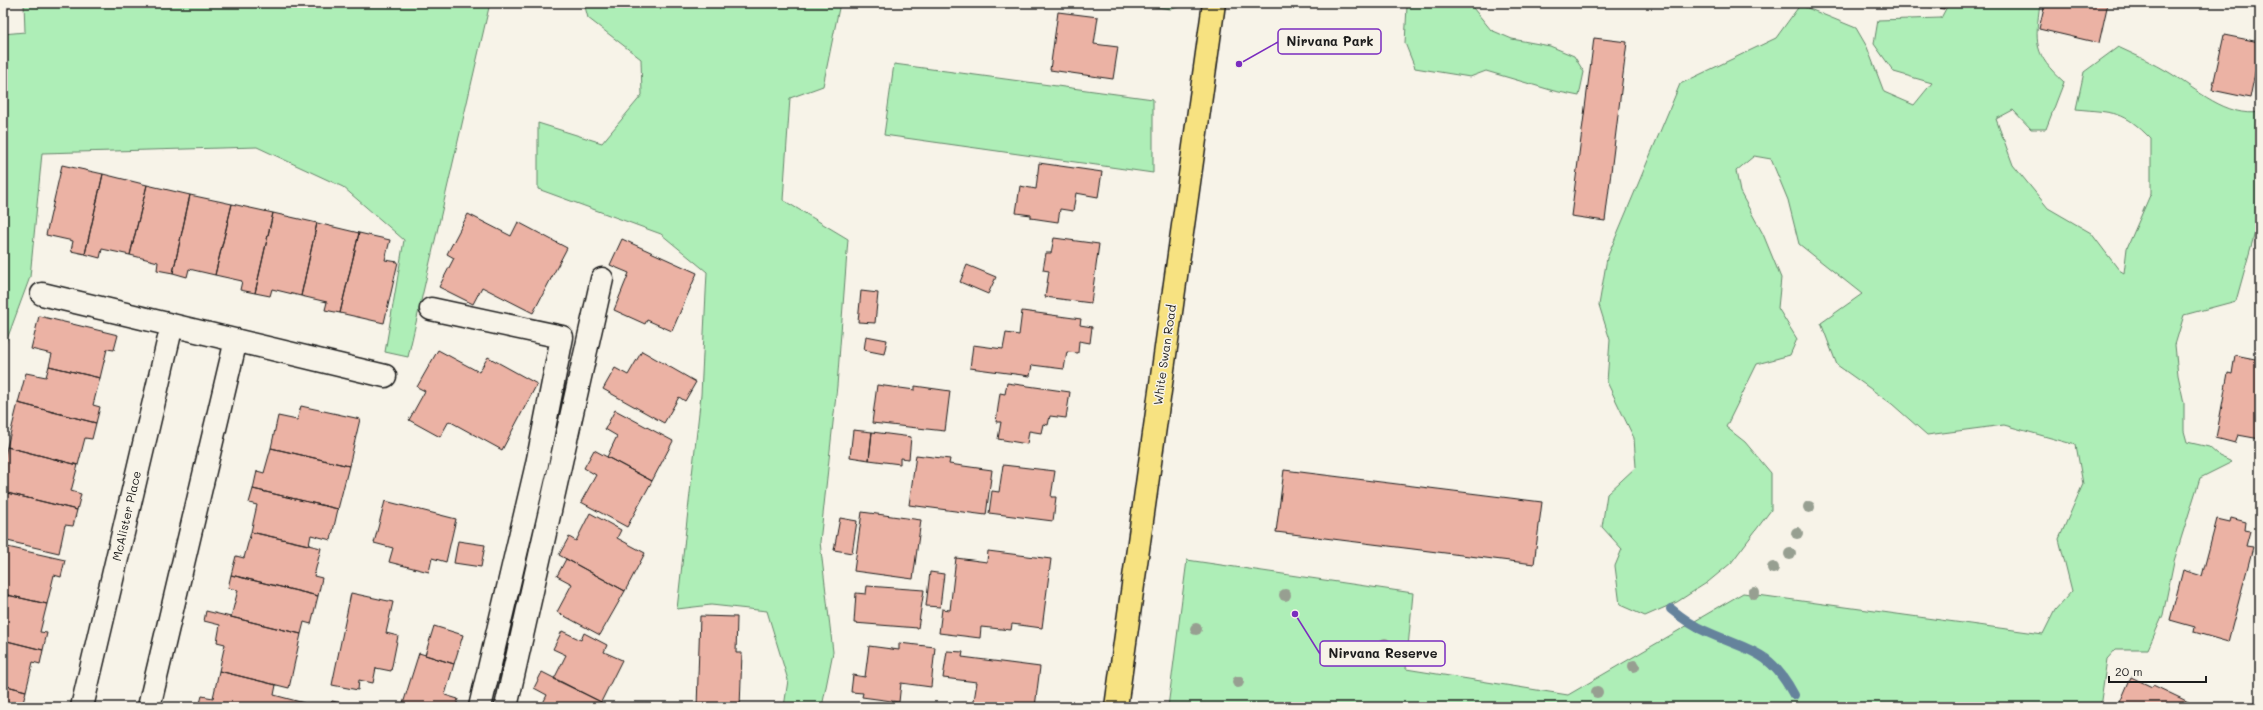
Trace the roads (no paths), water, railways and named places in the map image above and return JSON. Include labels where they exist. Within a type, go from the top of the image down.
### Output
[{"type":"main road","name":"White Swan Road","points":[[1116,707],[1214,3]]},
{"type":"street","points":[[506,707],[602,279]]},
{"type":"street","points":[[42,294],[385,376]]},
{"type":"street","points":[[431,309],[562,336],[537,464],[480,707]]},
{"type":"street","name":"McAlister Place","points":[[82,707],[172,325]]},
{"type":"street","points":[[149,707],[236,340]]},
{"type":"waterway","points":[[1671,609],[1696,627],[1756,653],[1766,659],[1776,668],[1794,695]]},
{"type":"place","name":"Nirvana Park","points":[[1239,64]]},
{"type":"place","name":"Nirvana Reserve","points":[[1295,614]]}]
